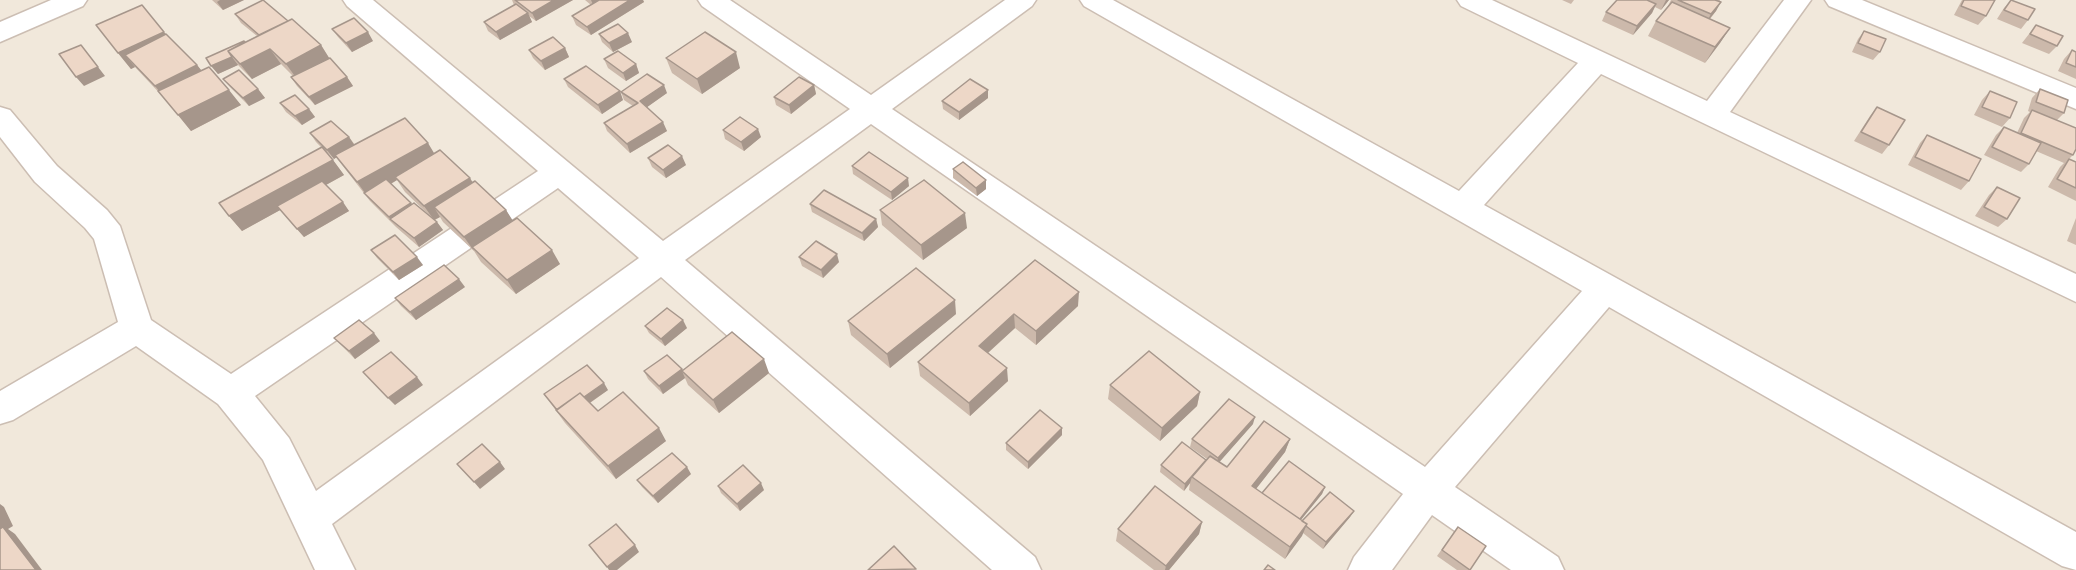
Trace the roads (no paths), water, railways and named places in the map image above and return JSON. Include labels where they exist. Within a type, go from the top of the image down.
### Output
[{"type":"street","points":[[0,33],[74,0]]},
{"type":"street","points":[[356,0],[662,259],[1021,570]]},
{"type":"street","points":[[711,0],[1544,570]]},
{"type":"street","points":[[310,518],[662,259],[1023,0]]},
{"type":"street","points":[[1093,0],[2076,553]]},
{"type":"street","points":[[1470,0],[2076,289]]},
{"type":"street","points":[[1712,115],[1798,0]]},
{"type":"street","points":[[1838,0],[2076,99]]},
{"type":"street","points":[[1462,208],[1597,60]]},
{"type":"street","points":[[0,117],[46,174],[96,219],[109,235],[137,328],[180,360],[231,393],[276,449],[335,570]]},
{"type":"street","points":[[231,393],[559,172]]},
{"type":"street","points":[[1368,570],[1428,491],[1605,288]]},
{"type":"street","points":[[0,409],[137,328]]}]
